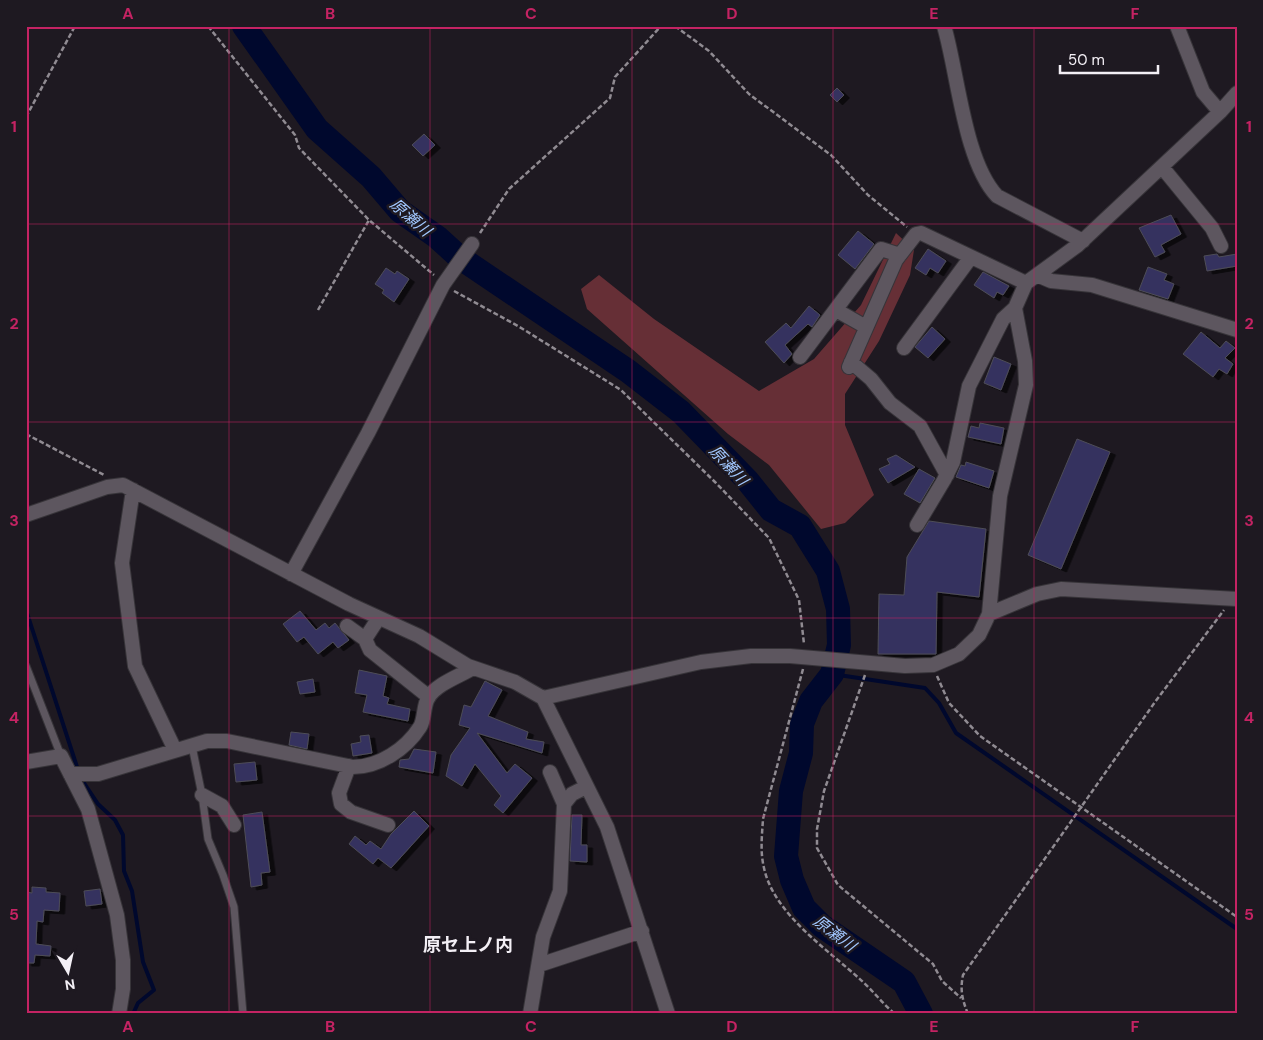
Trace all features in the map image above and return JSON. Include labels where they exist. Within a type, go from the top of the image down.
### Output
[{"type":"street","points":[[944,26],[966,124],[983,176],[990,188],[997,196],[1083,241]]},
{"type":"street","points":[[1177,26],[1203,92],[1220,112]]},
{"type":"street","points":[[917,525],[947,475],[952,462],[970,386],[1003,319],[1015,308],[1031,279],[1083,241],[1220,112],[1237,93]]},
{"type":"street","points":[[1162,166],[1212,228],[1221,246]]},
{"type":"street","points":[[947,475],[920,426],[890,402],[871,379],[850,365],[900,255],[916,234],[921,233],[971,257],[1031,279],[1092,285],[1237,330]]},
{"type":"street","points":[[291,574],[368,433],[444,284],[472,244]]},
{"type":"street","points":[[800,357],[881,249],[900,255]]},
{"type":"street","points":[[904,348],[971,257]]},
{"type":"street","points":[[543,698],[701,662],[751,656],[790,656],[866,664],[933,665],[960,654],[978,635],[989,614],[1000,496],[1026,385],[1025,361],[1015,308]]},
{"type":"street","points":[[836,310],[866,327]]},
{"type":"street","points":[[26,516],[107,487],[128,487],[291,574],[378,618],[420,636],[473,668],[515,682],[543,698],[607,827],[668,1014]]},
{"type":"street","points":[[128,487],[122,563],[135,666],[175,750]]},
{"type":"street","points":[[989,614],[1036,594],[1061,589],[1235,599]]},
{"type":"street","points":[[365,639],[378,618]]},
{"type":"street","points":[[347,626],[365,639],[370,650],[429,697]]},
{"type":"street","points":[[70,774],[98,774],[133,765],[207,741],[227,741],[349,766],[365,767],[395,753],[420,726],[429,697],[437,689],[473,668]]},
{"type":"street","points":[[26,762],[61,756],[88,808],[117,915],[123,960],[124,989],[119,1014]]},
{"type":"street","points":[[349,766],[339,793],[341,804],[351,812],[388,826]]},
{"type":"street","points":[[530,1014],[543,937],[560,891],[564,804],[550,772]]},
{"type":"street","points":[[564,804],[572,794],[586,788]]},
{"type":"street","points":[[202,795],[222,806],[234,825]]},
{"type":"street","points":[[539,965],[642,931]]},
{"type":"lane","points":[[26,666],[61,756]]},
{"type":"lane","points":[[192,746],[202,795],[208,839],[224,875],[234,907],[243,1014]]},
{"type":"path","points":[[26,117],[75,26]]},
{"type":"path","points":[[208,26],[294,135],[299,148],[369,220],[444,284],[518,326],[621,390],[769,538],[799,600],[805,659],[763,818],[761,844],[764,869],[776,896],[810,937],[863,982],[895,1014]]},
{"type":"path","points":[[472,244],[509,189],[610,98],[615,77],[661,26]]},
{"type":"path","points":[[675,26],[709,52],[749,94],[831,155],[868,195],[916,234]]},
{"type":"path","points":[[318,310],[369,220]]},
{"type":"path","points":[[26,434],[128,487]]},
{"type":"path","points":[[968,1014],[960,988],[963,975],[1070,826],[1155,702],[1235,599]]},
{"type":"path","points":[[866,664],[824,791],[817,829],[817,848],[838,885],[933,964],[942,981],[962,999]]},
{"type":"path","points":[[933,665],[949,703],[980,736],[1237,917]]},
{"type":"shaded area","points":[[896,233],[914,250],[910,275],[879,341],[845,394],[845,425],[874,495],[845,523],[821,529],[769,465],[728,434],[587,309],[581,289],[599,275],[654,319],[759,391],[814,359],[861,305]]},
{"type":"building","points":[[837,88],[844,95],[837,102],[830,95]]},
{"type":"building","points":[[424,134],[435,145],[423,156],[412,145]]},
{"type":"building","points":[[1171,215],[1181,234],[1161,245],[1165,252],[1155,257],[1139,228]]},
{"type":"building","points":[[858,231],[874,244],[855,269],[838,255]]},
{"type":"building","points":[[928,249],[946,261],[938,273],[930,268],[926,275],[915,268]]},
{"type":"building","points":[[1217,254],[1219,257],[1237,254],[1237,266],[1207,271],[1204,256]]},
{"type":"building","points":[[1148,267],[1167,274],[1164,280],[1174,284],[1168,299],[1139,290]]},
{"type":"building","points":[[386,268],[395,274],[397,271],[409,279],[394,302],[382,293],[384,290],[375,284]]},
{"type":"building","points":[[983,272],[1009,286],[1003,295],[997,292],[994,298],[974,285]]},
{"type":"building","points":[[809,306],[820,315],[812,327],[808,324],[785,345],[792,354],[784,363],[765,342],[786,323],[791,328]]},
{"type":"building","points":[[932,327],[945,339],[928,358],[915,347]]},
{"type":"building","points":[[1201,332],[1220,348],[1226,341],[1235,348],[1225,358],[1233,364],[1227,374],[1219,369],[1213,377],[1183,354]]},
{"type":"building","points":[[994,357],[1011,364],[1001,390],[984,383]]},
{"type":"building","points":[[980,423],[1004,428],[1001,444],[968,437],[971,426],[979,428]]},
{"type":"building","points":[[1077,439],[1110,452],[1061,569],[1028,555]]},
{"type":"building","points":[[896,455],[915,467],[888,483],[879,469],[890,464],[887,459]]},
{"type":"building","points":[[966,462],[994,471],[989,488],[956,477],[961,465],[965,466]]},
{"type":"building","points":[[919,469],[935,478],[920,503],[904,494]]},
{"type":"building","points":[[929,521],[986,529],[979,597],[937,592],[936,654],[878,654],[879,594],[904,595],[907,557]]},
{"type":"building","points":[[300,611],[316,630],[325,623],[329,628],[335,623],[349,640],[338,648],[333,642],[318,654],[304,637],[297,642],[283,624]]},
{"type":"building","points":[[359,670],[387,676],[383,696],[389,698],[387,704],[410,709],[408,721],[363,712],[367,695],[355,693]]},
{"type":"building","points":[[313,679],[315,692],[300,694],[297,682]]},
{"type":"building","points":[[485,681],[502,690],[488,716],[528,732],[526,739],[544,742],[542,753],[477,733],[507,773],[515,764],[532,778],[503,813],[494,805],[501,796],[475,764],[462,786],[446,776],[451,755],[470,728],[459,725],[464,705],[471,707]]},
{"type":"building","points":[[291,732],[309,734],[307,749],[289,745]]},
{"type":"building","points":[[369,735],[372,753],[353,756],[351,744],[361,742],[360,736]]},
{"type":"building","points":[[414,749],[436,752],[433,773],[399,767],[400,760],[409,759]]},
{"type":"building","points":[[255,762],[257,780],[236,782],[234,764]]},
{"type":"building","points":[[414,811],[429,826],[391,868],[378,858],[373,864],[349,844],[355,836],[366,845],[370,841],[381,849],[391,834]]},
{"type":"building","points":[[262,812],[270,872],[261,873],[262,885],[251,887],[243,815]]},
{"type":"building","points":[[572,815],[582,815],[581,845],[587,845],[587,862],[570,861]]},
{"type":"building","points":[[32,887],[46,888],[46,892],[60,893],[59,911],[44,910],[43,922],[37,921],[36,944],[51,946],[50,956],[35,955],[34,963],[26,963],[26,892],[32,893]]},
{"type":"building","points":[[100,889],[102,904],[86,906],[84,891]]},
{"type":"waterway","name":"原瀬川","points":[[244,26],[317,129],[371,177],[400,211],[437,237],[459,257],[628,371],[681,412],[747,480],[771,510],[800,526],[828,571],[838,609],[839,645],[832,674],[811,701],[802,724],[801,753],[791,791],[786,856],[792,880],[804,908],[822,926],[904,982],[921,1014]]},
{"type":"waterway","points":[[26,610],[78,770]]},
{"type":"waterway","points":[[832,674],[925,688],[939,703],[956,733],[1237,929]]},
{"type":"waterway","points":[[80,777],[98,804],[115,820],[123,835],[124,871],[132,891],[143,962],[154,990],[138,1003],[133,1014]]},
{"type":"district","name":"原セ上ノ内","points":[[468,945]]}]
